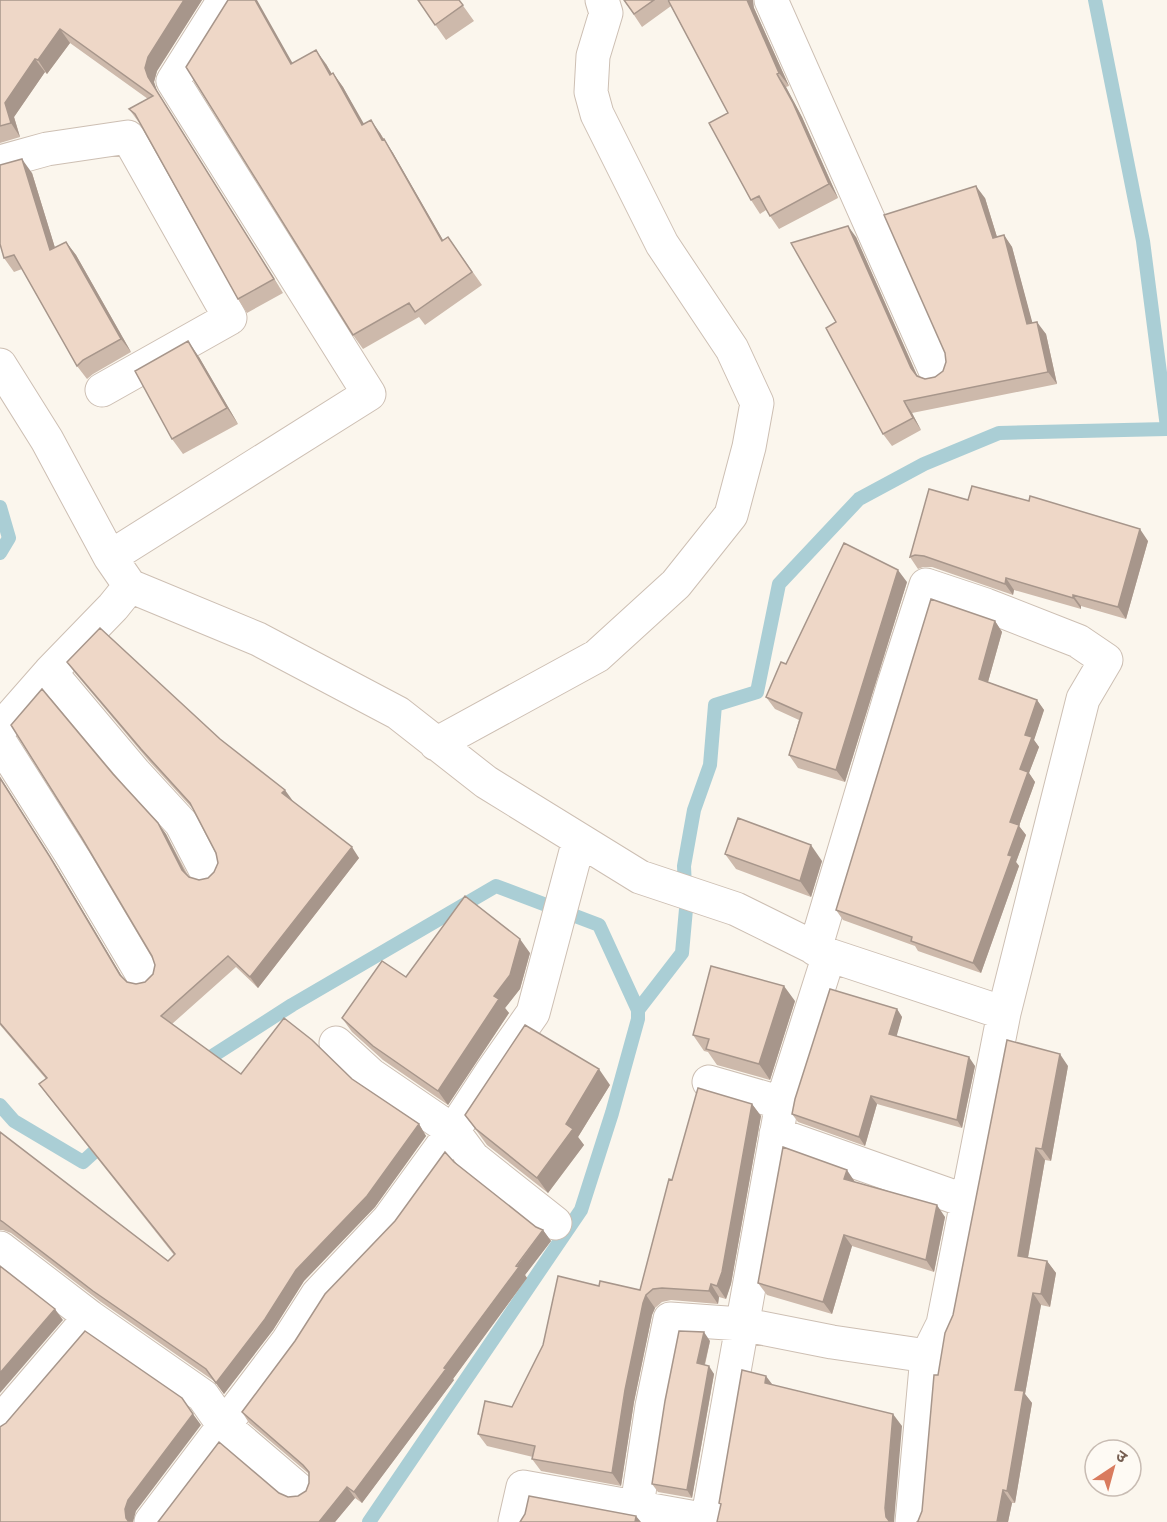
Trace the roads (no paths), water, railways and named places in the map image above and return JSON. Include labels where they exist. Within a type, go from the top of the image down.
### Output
[{"type":"street","points":[[110,557],[369,394],[173,81],[224,0]]},
{"type":"street","points":[[436,744],[597,656],[676,584],[731,515],[749,447],[757,403],[732,349],[662,244],[597,114],[591,92],[593,56],[606,14],[602,0]]},
{"type":"street","points":[[771,0],[936,372]]},
{"type":"street","points":[[0,162],[47,149],[128,137],[230,318],[102,390]]},
{"type":"street","points":[[0,365],[47,440],[110,557],[130,586],[258,639],[398,713],[486,782],[640,877],[736,909],[822,952],[1004,1013]]},
{"type":"street","points":[[515,1522],[523,1487],[637,1506],[707,1521],[779,1119],[894,684],[926,585],[986,605],[1078,641],[1106,660],[1083,699],[1004,1013],[943,1324],[927,1356],[912,1522]]},
{"type":"street","points":[[0,732],[50,672],[113,607],[130,586]]},
{"type":"street","points":[[50,672],[181,824],[207,873]]},
{"type":"street","points":[[0,742],[74,859],[144,977]]},
{"type":"street","points":[[151,1522],[288,1341],[318,1294],[389,1219],[453,1131],[490,1073],[533,1013],[579,840]]},
{"type":"street","points":[[336,1043],[371,1075],[453,1131],[473,1158],[555,1223]]},
{"type":"street","points":[[709,1082],[779,1119],[966,1201]]},
{"type":"street","points":[[0,1248],[90,1317],[203,1396],[224,1426],[299,1490]]},
{"type":"street","points":[[0,1422],[90,1317]]},
{"type":"street","points":[[637,1506],[652,1406],[670,1318],[741,1324],[832,1342],[927,1356]]},
{"type":"waterway","points":[[1095,0],[1143,241],[1167,427]]},
{"type":"waterway","points":[[638,1010],[682,953],[686,909],[684,866],[694,810],[710,765],[715,705],[757,692],[779,584],[859,499],[924,464],[999,433],[1167,429]]},
{"type":"waterway","points":[[0,507],[9,538],[0,553]]},
{"type":"waterway","points":[[200,1064],[292,1005],[496,886],[599,925],[638,1010],[638,1019],[612,1113],[581,1210],[369,1522]]},
{"type":"waterway","points":[[0,1105],[14,1121],[83,1162],[106,1141]]}]
